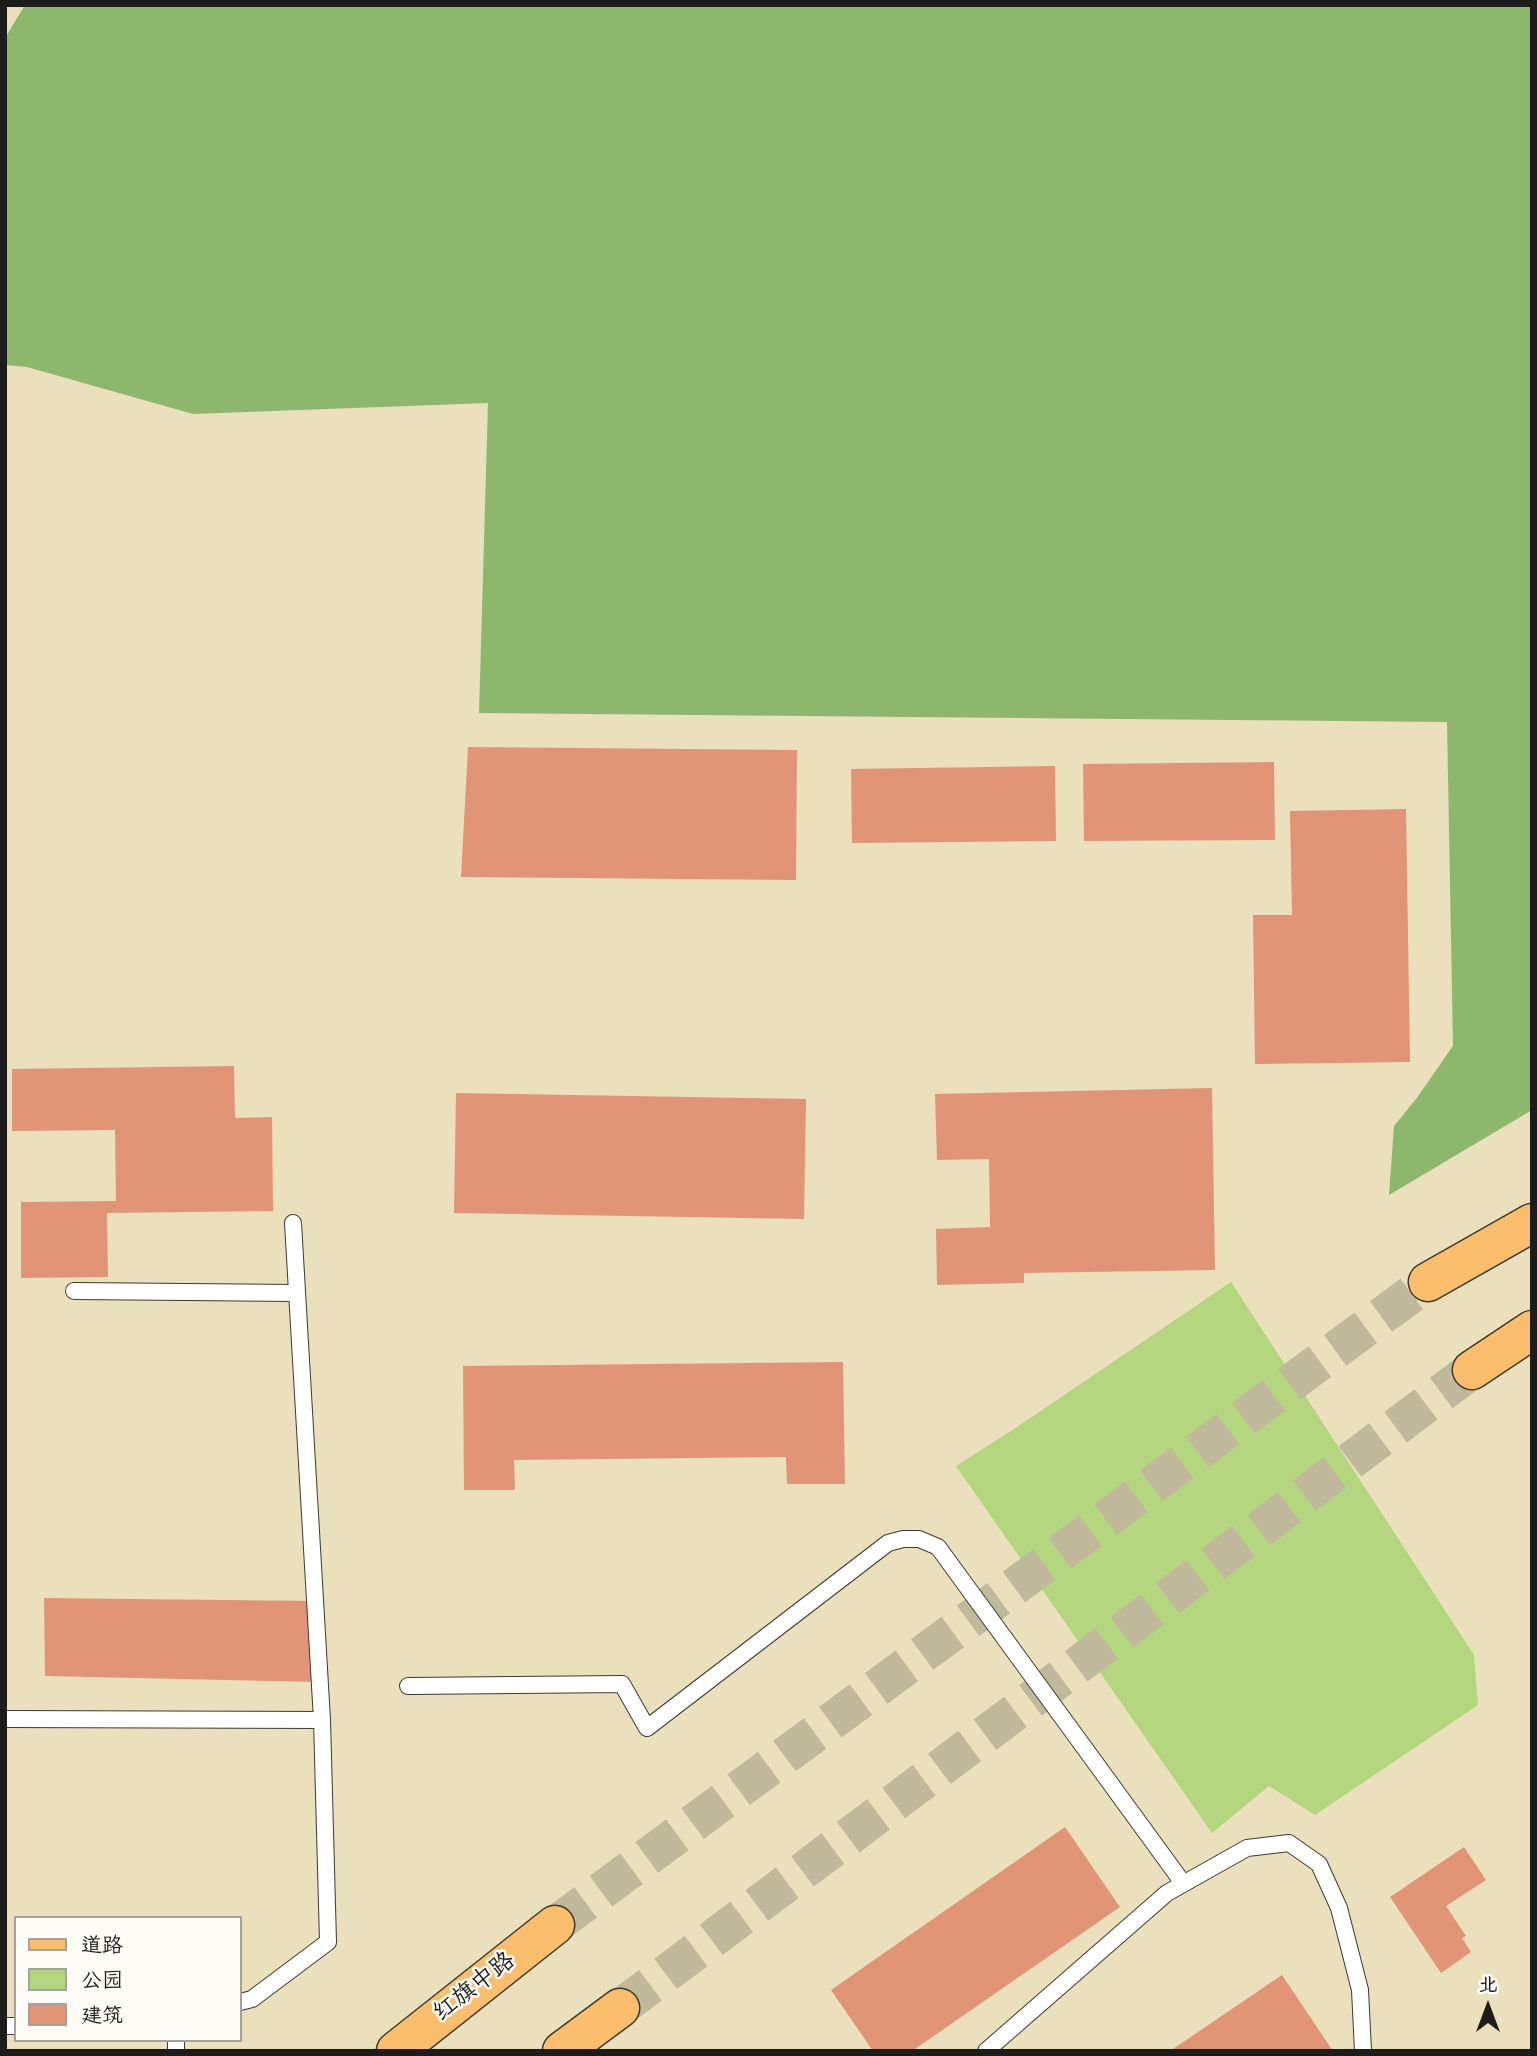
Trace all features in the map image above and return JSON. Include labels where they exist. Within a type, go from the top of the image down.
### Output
[{"type":"main road","points":[[1428,1282],[1532,1223]]},
{"type":"main road","points":[[1472,1370],[1532,1330]]},
{"type":"main road","name":"红旗中路","points":[[396,2051],[555,1925]]},
{"type":"main road","points":[[562,2051],[620,2008]]},
{"type":"lane","points":[[242,2002],[252,1999],[328,1942],[322,1720],[293,1223]]},
{"type":"lane","points":[[74,1291],[297,1293]]},
{"type":"lane","points":[[408,1686],[622,1684],[647,1728],[888,1543],[903,1538],[919,1539],[937,1547],[1183,1883]]},
{"type":"lane","points":[[5,1719],[322,1720]]},
{"type":"lane","points":[[986,2051],[1167,1893],[1247,1848],[1289,1843],[1319,1864],[1339,1908],[1360,1990],[1363,2051]]},
{"type":"green space","points":[[25,5],[1532,5],[1532,1110],[1389,1195],[1394,1126],[1453,1046],[1447,722],[479,713],[488,403],[193,414],[27,367],[5,365],[5,38]]},
{"type":"green space","points":[[1231,1282],[1474,1655],[1478,1705],[1315,1815],[1269,1786],[1212,1833],[956,1466]]},
{"type":"building","points":[[468,747],[797,750],[796,880],[461,877]]},
{"type":"building","points":[[1274,762],[1275,840],[1084,841],[1083,764]]},
{"type":"building","points":[[1055,766],[1056,841],[852,843],[851,769]]},
{"type":"building","points":[[1406,809],[1410,1062],[1255,1064],[1253,915],[1292,915],[1290,811]]},
{"type":"building","points":[[234,1066],[235,1118],[272,1117],[273,1211],[107,1213],[108,1277],[21,1278],[21,1202],[116,1201],[115,1130],[12,1131],[12,1069]]},
{"type":"building","points":[[1212,1088],[1215,1270],[1024,1273],[1024,1283],[937,1285],[936,1229],[990,1227],[989,1159],[937,1160],[935,1094]]},
{"type":"building","points":[[456,1093],[806,1099],[804,1219],[454,1213]]},
{"type":"building","points":[[843,1362],[845,1484],[787,1484],[786,1457],[514,1460],[515,1490],[464,1490],[463,1366]]},
{"type":"building","points":[[44,1598],[314,1601],[316,1682],[45,1676]]},
{"type":"building","points":[[1065,1827],[1120,1907],[912,2051],[873,2051],[831,1990]]},
{"type":"building","points":[[1464,1847],[1486,1880],[1446,1906],[1466,1936],[1462,1938],[1471,1952],[1441,1973],[1390,1897]]},
{"type":"building","points":[[1282,1975],[1333,2051],[1170,2051]]},
{"type":"tunnel","points":[[555,1925],[1428,1282]]},
{"type":"tunnel","points":[[620,2008],[1472,1370]]}]
